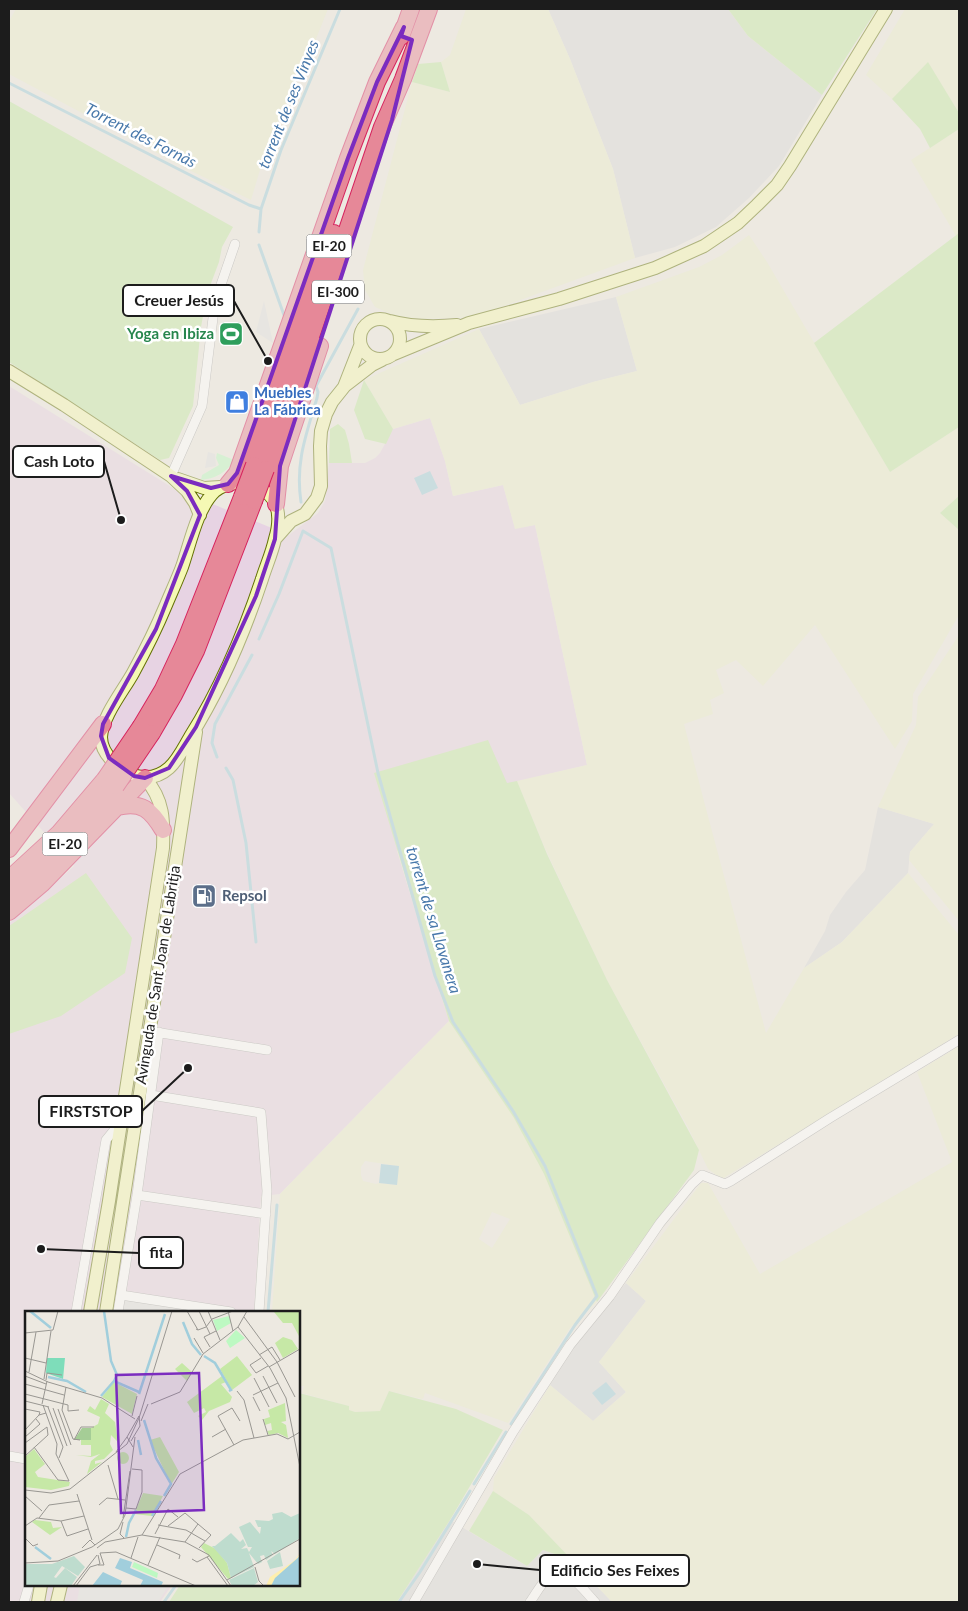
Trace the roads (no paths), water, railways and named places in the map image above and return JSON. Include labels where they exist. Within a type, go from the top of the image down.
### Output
[{"type":"highway","name":"EI-300","points":[[224,486],[237,473],[377,82],[411,9]]},
{"type":"highway","name":"EI-300","points":[[276,506],[280,466],[362,219],[403,79],[429,9]]},
{"type":"highway","name":"EI-20","points":[[260,467],[404,27]]},
{"type":"highway","name":"EI-20","points":[[9,896],[67,842],[111,783],[147,730],[163,689],[248,500],[379,136],[403,79]]},
{"type":"highway","points":[[9,849],[103,724]]},
{"type":"highway","points":[[9,912],[42,884],[146,778]]},
{"type":"highway","name":"EI-20","points":[[9,879],[111,783]]},
{"type":"highway","points":[[117,806],[129,804],[149,811],[163,830]]},
{"type":"main road","points":[[344,386],[372,365],[394,354],[469,323],[559,299],[655,268],[704,246],[738,223],[777,185],[794,161],[886,9]]},
{"type":"main road","points":[[275,539],[291,521],[304,514],[317,498],[321,486],[321,431],[332,402],[344,386],[360,346],[360,334],[366,324],[377,319],[402,325],[423,326],[469,323]]},
{"type":"main road","points":[[390,321],[400,334],[400,344],[394,354]]},
{"type":"main road","points":[[360,346],[366,355],[382,360]]},
{"type":"main road","points":[[9,371],[171,476],[187,491],[200,515]]},
{"type":"main road","points":[[171,476],[204,488],[243,483],[260,488],[269,495],[276,506],[288,513],[304,514]]},
{"type":"main road","name":"EI-300","points":[[103,724],[156,629],[206,502],[224,486]]},
{"type":"main road","name":"EI-300","points":[[146,778],[159,774],[169,768],[196,727],[239,641],[275,539],[278,521],[276,506]]},
{"type":"main road","points":[[103,724],[101,736],[105,752],[121,768],[134,776],[146,778]]},
{"type":"main road","name":"Avinguda de Sant Joan de Labritja","points":[[106,1311],[155,1031],[196,727]]},
{"type":"main road","name":"Avinguda de Sant Joan de Labritja","points":[[90,1311],[122,1120],[163,848],[160,802],[146,778]]},
{"type":"main road","points":[[38,1602],[41,1586]]},
{"type":"main road","points":[[57,1602],[61,1586]]},
{"type":"street","points":[[171,476],[202,406],[215,302],[235,244]]},
{"type":"street","points":[[155,1031],[267,1050]]},
{"type":"street","name":"Avinguda de Sant Joan de Labritja","points":[[118,1311],[151,1095],[155,1031]]},
{"type":"street","points":[[414,1602],[513,1432],[570,1345],[610,1296],[660,1223],[692,1184],[702,1175],[725,1184],[731,1182],[830,1118],[959,1040]]},
{"type":"street","points":[[151,1095],[262,1113],[267,1191],[259,1311]]},
{"type":"street","points":[[76,1311],[106,1140],[122,1120]]},
{"type":"street","points":[[137,1195],[266,1214]]},
{"type":"street","points":[[121,1295],[224,1311]]},
{"type":"street","points":[[9,1456],[25,1459]]},
{"type":"street","points":[[530,1602],[548,1578],[556,1573],[565,1574],[574,1580],[595,1602]]},
{"type":"street","points":[[24,1602],[28,1586]]},
{"type":"water","points":[[430,471],[438,488],[422,495],[414,478]]},
{"type":"water","points":[[381,1164],[399,1166],[397,1185],[379,1183]]},
{"type":"water","points":[[606,1382],[616,1394],[602,1405],[592,1393]]},
{"type":"waterway","name":"torrent de ses Vinyes","points":[[259,232],[261,209],[281,150],[340,9]]},
{"type":"waterway","name":"Torrent des Fornàs","points":[[9,83],[249,205],[261,209]]},
{"type":"waterway","name":"torrent de sa Llavanera","points":[[259,245],[285,318]]},
{"type":"waterway","name":"torrent de sa Llavanera","points":[[301,502],[299,474],[303,449],[317,398],[316,386],[358,309]]},
{"type":"waterway","name":"torrent de sa Llavanera","points":[[259,639],[279,594],[303,531],[331,548],[378,773],[435,976],[453,1022],[513,1111],[545,1166],[597,1296],[575,1325],[511,1424]]},
{"type":"waterway","points":[[217,757],[212,743],[215,724],[252,655]]},
{"type":"waterway","points":[[226,768],[233,780],[246,843],[256,942]]},
{"type":"waterway","points":[[268,1311],[277,1205]]},
{"type":"waterway","name":"torrent de sa Llavanera","points":[[474,1484],[506,1432]]},
{"type":"waterway","name":"torrent de sa Llavanera","points":[[399,1602],[420,1572],[470,1491]]},
{"type":"waterway","points":[[164,1602],[175,1586]]},
{"type":"place","name":"Yoga en Ibiza","points":[[231,334]]},
{"type":"place","name":"Creuer Jesús","points":[[268,361]]},
{"type":"place","name":"Muebles La Fábrica","points":[[237,402]]},
{"type":"place","name":"Cash Loto","points":[[121,520]]},
{"type":"place","name":"Repsol","points":[[204,896]]},
{"type":"place","name":"FIRSTSTOP","points":[[188,1068]]},
{"type":"place","name":"fita","points":[[41,1249]]},
{"type":"place","name":"Edificio Ses Feixes","points":[[477,1564]]}]
